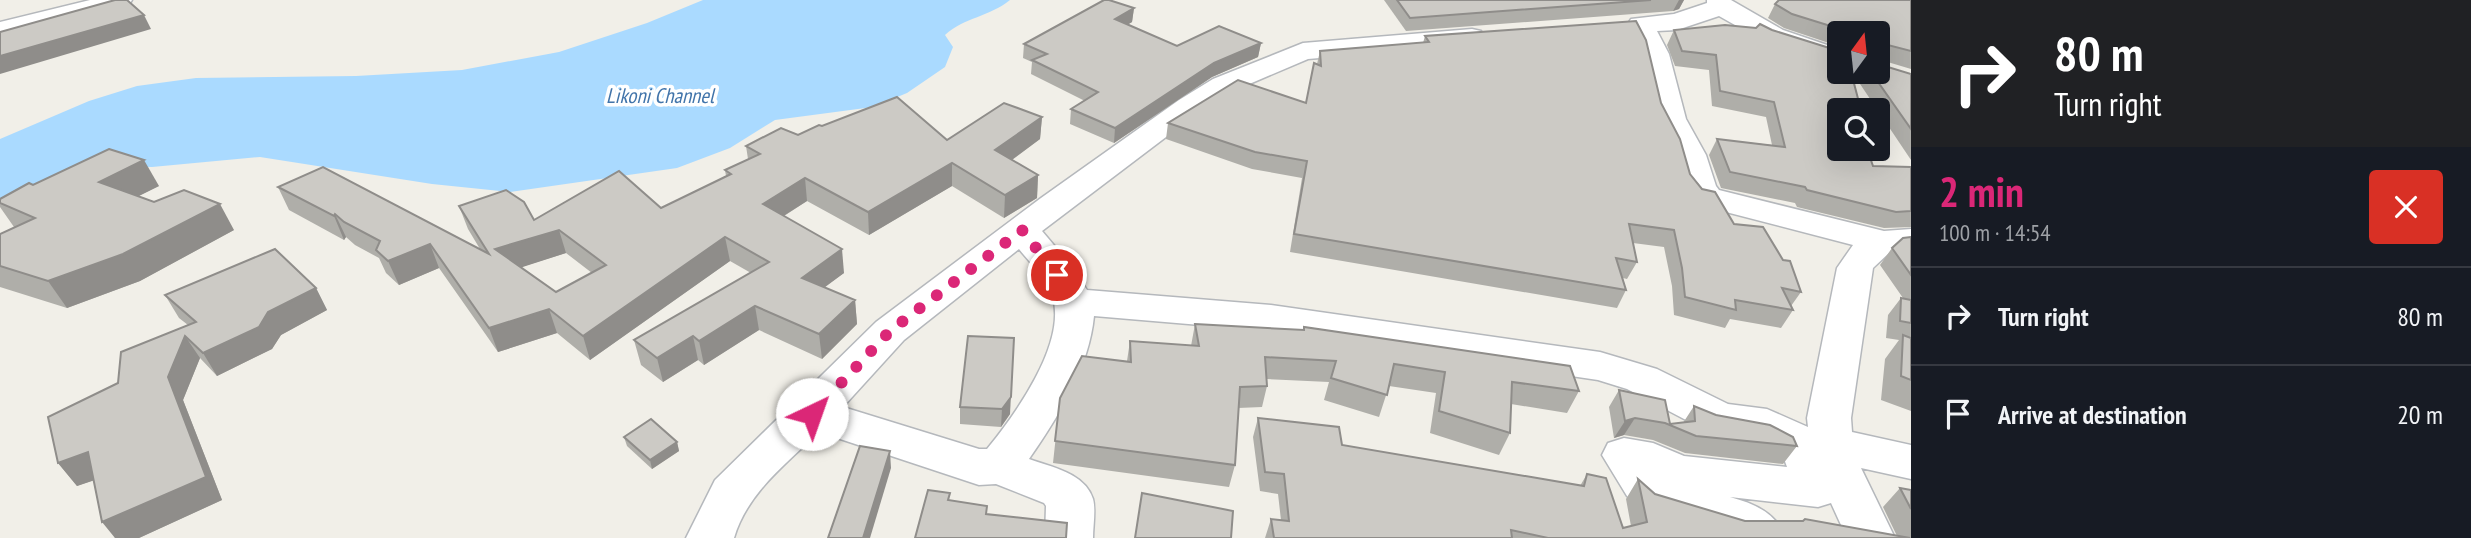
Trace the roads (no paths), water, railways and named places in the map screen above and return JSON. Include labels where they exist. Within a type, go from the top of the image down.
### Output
[{"type":"street","points":[[0,30],[120,0]]},
{"type":"street","points":[[1827,54],[1774,36],[1720,4],[1677,22],[1629,26],[1655,54],[1671,119],[1690,155],[1700,189],[1707,197],[1896,241]]},
{"type":"street","points":[[710,538],[731,493],[757,464],[812,414],[890,331],[1093,174],[1189,106],[1223,85],[1313,49],[1498,35]]},
{"type":"street","points":[[999,466],[1017,446],[1071,345],[1073,302],[1064,282],[1022,230]]},
{"type":"street","points":[[1831,471],[1829,418],[1855,268],[1863,253],[1896,241]]},
{"type":"street","points":[[1073,302],[1175,307],[1325,323],[1600,366],[1642,379],[1720,419],[1767,425],[1801,443],[1831,471],[1871,538]]},
{"type":"street","points":[[812,414],[979,467],[999,466],[1060,490],[1070,500],[1069,538]]},
{"type":"street","points":[[1763,538],[1743,520],[1660,498],[1643,483],[1624,455],[1653,460],[1676,473],[1831,471],[1911,462]]},
{"type":"water","name":"Likoni Channel","points":[[703,0],[1010,0],[945,35],[953,47],[945,67],[907,93],[873,107],[775,120],[730,148],[677,168],[510,192],[432,184],[260,157],[152,167],[99,166],[0,202],[0,139],[89,101],[137,86],[196,78],[356,76],[462,70],[559,52],[647,23]]}]
